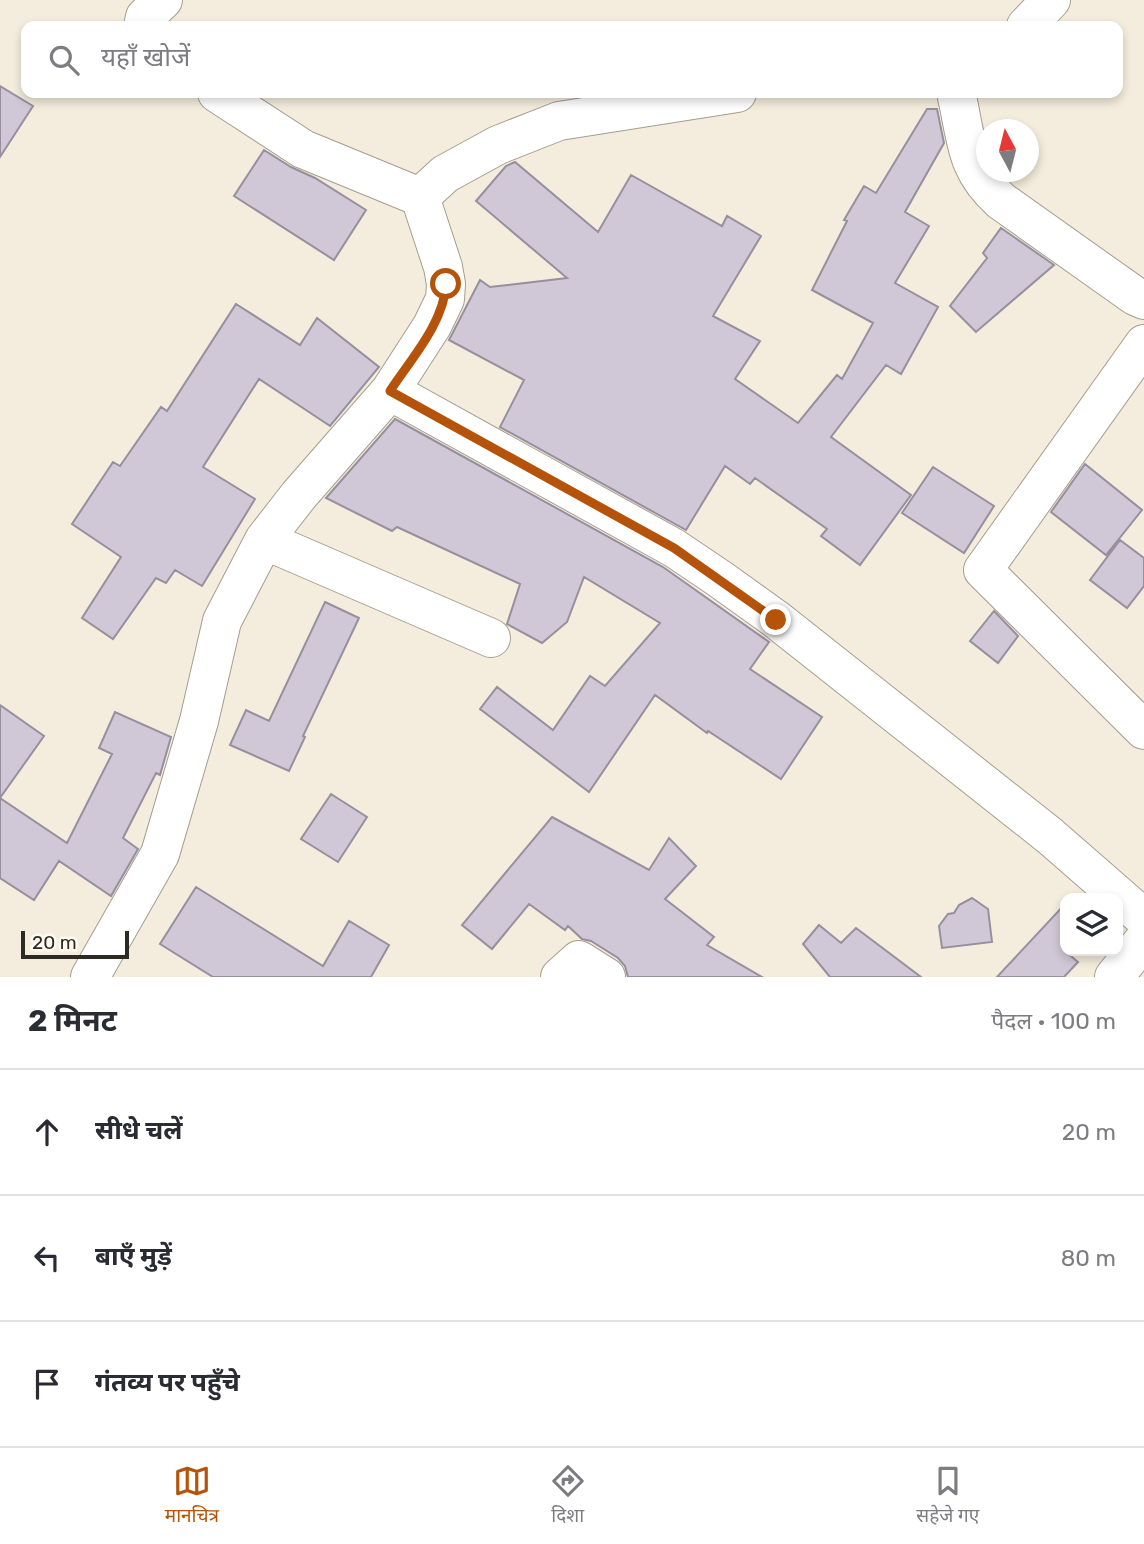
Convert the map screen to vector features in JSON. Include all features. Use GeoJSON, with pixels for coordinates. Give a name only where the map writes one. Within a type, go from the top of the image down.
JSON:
{"type":"FeatureCollection","features":[{"type":"Feature","properties":{"kind":"street"},"geometry":{"type":"LineString","coordinates":[[145,21],[145,17],[163,0]]}},
{"type":"Feature","properties":{"kind":"street"},"geometry":{"type":"LineString","coordinates":[[1031,21],[1051,0]]}},
{"type":"Feature","properties":{"kind":"street"},"geometry":{"type":"LineString","coordinates":[[90,977],[160,854],[199,721],[222,621],[264,540],[299,495],[390,391],[432,326],[445,299],[443,267],[420,197],[303,149],[225,98]]}},
{"type":"Feature","properties":{"kind":"street"},"geometry":{"type":"LineString","coordinates":[[420,197],[445,174],[498,145],[559,121],[705,98]]}},
{"type":"Feature","properties":{"kind":"street"},"geometry":{"type":"LineString","coordinates":[[955,98],[972,166],[984,186],[1000,201],[1144,300]]}},
{"type":"Feature","properties":{"kind":"street"},"geometry":{"type":"LineString","coordinates":[[1144,344],[983,570],[1144,730]]}},
{"type":"Feature","properties":{"kind":"street"},"geometry":{"type":"LineString","coordinates":[[390,391],[674,548],[720,579],[787,628],[1050,836],[1144,918]]}},
{"type":"Feature","properties":{"kind":"street"},"geometry":{"type":"LineString","coordinates":[[264,540],[491,638]]}},
{"type":"Feature","properties":{"kind":"street"},"geometry":{"type":"LineString","coordinates":[[1114,977],[1144,940]]}},
{"type":"Feature","properties":{"kind":"building"},"geometry":{"type":"Polygon","coordinates":[[[0,86],[33,106],[0,157],[0,86]]]}},
{"type":"Feature","properties":{"kind":"building"},"geometry":{"type":"Polygon","coordinates":[[[927,109],[937,109],[944,143],[905,212],[929,226],[895,283],[938,307],[901,374],[886,365],[831,437],[911,495],[860,565],[821,536],[827,529],[755,478],[750,484],[725,466],[686,530],[500,427],[524,380],[449,340],[480,280],[490,287],[567,278],[476,201],[506,166],[515,162],[598,232],[631,175],[722,226],[727,216],[761,236],[713,316],[760,341],[735,379],[798,423],[837,375],[842,379],[873,323],[812,290],[847,221],[844,220],[864,186],[876,193],[927,109]]]}},
{"type":"Feature","properties":{"kind":"building"},"geometry":{"type":"Polygon","coordinates":[[[264,150],[366,210],[334,260],[234,196],[264,150]]]}},
{"type":"Feature","properties":{"kind":"building"},"geometry":{"type":"Polygon","coordinates":[[[1001,228],[1054,265],[976,332],[950,306],[987,258],[983,253],[1001,228]]]}},
{"type":"Feature","properties":{"kind":"building"},"geometry":{"type":"Polygon","coordinates":[[[236,304],[300,345],[317,318],[379,367],[330,426],[259,379],[203,467],[255,499],[202,586],[175,570],[166,583],[156,578],[113,639],[82,618],[121,557],[72,524],[113,462],[120,466],[161,407],[167,411],[236,304]]]}},
{"type":"Feature","properties":{"kind":"building"},"geometry":{"type":"Polygon","coordinates":[[[395,419],[663,567],[769,642],[750,669],[822,717],[781,779],[708,731],[707,733],[655,695],[589,792],[480,709],[497,687],[553,730],[590,676],[605,686],[660,623],[584,577],[567,622],[542,643],[507,624],[520,584],[397,527],[392,531],[326,498],[395,419]]]}},
{"type":"Feature","properties":{"kind":"building"},"geometry":{"type":"Polygon","coordinates":[[[1085,464],[1142,510],[1106,555],[1051,512],[1085,464]]]}},
{"type":"Feature","properties":{"kind":"building"},"geometry":{"type":"Polygon","coordinates":[[[933,467],[994,506],[964,553],[902,513],[933,467]]]}},
{"type":"Feature","properties":{"kind":"building"},"geometry":{"type":"Polygon","coordinates":[[[1120,540],[1144,558],[1144,586],[1127,608],[1090,580],[1120,540]]]}},
{"type":"Feature","properties":{"kind":"building"},"geometry":{"type":"Polygon","coordinates":[[[325,602],[359,618],[289,771],[230,745],[246,710],[269,721],[325,602]]]}},
{"type":"Feature","properties":{"kind":"building"},"geometry":{"type":"Polygon","coordinates":[[[994,611],[1018,636],[998,663],[970,641],[994,611]]]}},
{"type":"Feature","properties":{"kind":"building"},"geometry":{"type":"Polygon","coordinates":[[[0,705],[44,736],[0,798],[0,705]]]}},
{"type":"Feature","properties":{"kind":"building"},"geometry":{"type":"Polygon","coordinates":[[[115,712],[171,737],[160,775],[156,773],[123,838],[138,849],[111,896],[59,861],[34,900],[0,878],[0,798],[67,843],[112,754],[99,748],[115,712]]]}},
{"type":"Feature","properties":{"kind":"building"},"geometry":{"type":"Polygon","coordinates":[[[331,794],[367,817],[338,862],[301,839],[331,794]]]}},
{"type":"Feature","properties":{"kind":"building"},"geometry":{"type":"Polygon","coordinates":[[[552,817],[649,870],[669,838],[696,866],[665,899],[714,937],[707,945],[762,977],[628,977],[625,966],[618,958],[591,941],[582,939],[568,926],[565,930],[529,904],[492,949],[462,925],[552,817]]]}},
{"type":"Feature","properties":{"kind":"building"},"geometry":{"type":"Polygon","coordinates":[[[196,887],[323,966],[349,921],[389,945],[371,977],[213,977],[160,944],[196,887]]]}},
{"type":"Feature","properties":{"kind":"building"},"geometry":{"type":"Polygon","coordinates":[[[972,898],[988,909],[992,942],[942,948],[939,926],[948,914],[954,913],[959,905],[972,898]]]}},
{"type":"Feature","properties":{"kind":"building"},"geometry":{"type":"Polygon","coordinates":[[[1060,909],[1060,956],[1071,956],[1078,962],[1064,977],[997,977],[1060,909]]]}},
{"type":"Feature","properties":{"kind":"building"},"geometry":{"type":"Polygon","coordinates":[[[819,925],[841,943],[856,928],[921,977],[830,977],[803,944],[819,925]]]}},
{"type":"Feature","properties":{"kind":"route"},"geometry":{"type":"LineString","coordinates":[[446,284],[445,299],[432,326],[390,391],[674,548],[776,620]]}}]}
